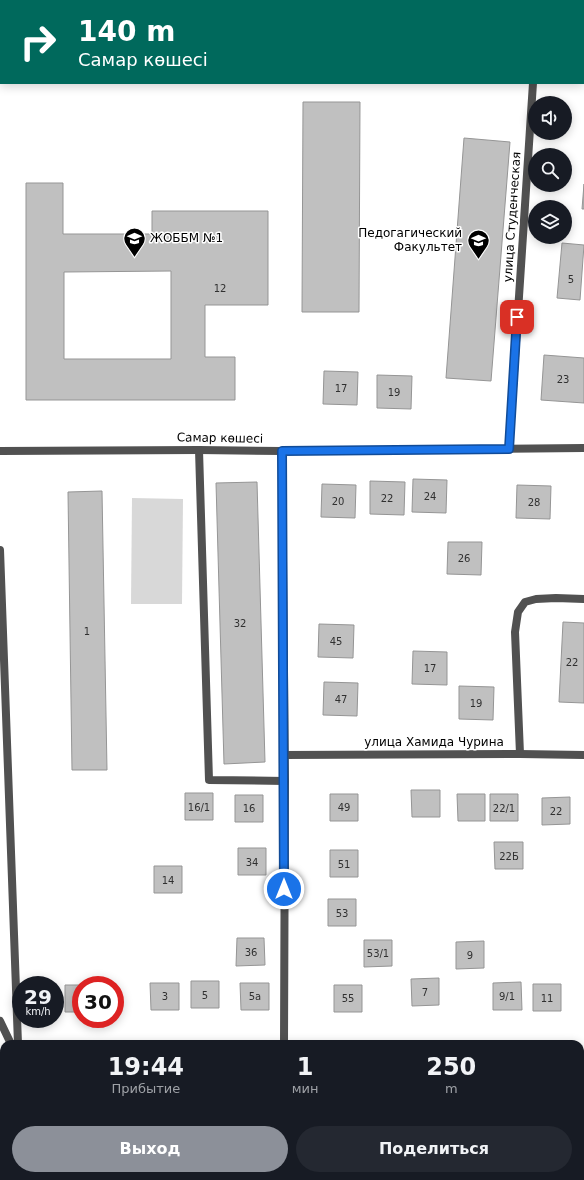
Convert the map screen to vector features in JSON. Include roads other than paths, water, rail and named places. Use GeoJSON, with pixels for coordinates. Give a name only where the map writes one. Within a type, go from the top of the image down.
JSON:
{"type":"FeatureCollection","features":[{"type":"Feature","properties":{"kind":"street","name":"улица Студенческая"},"geometry":{"type":"LineString","coordinates":[[509,449],[533,84]]}},
{"type":"Feature","properties":{"kind":"street","name":"Самар көшесі"},"geometry":{"type":"LineString","coordinates":[[0,451],[282,451],[584,448]]}},
{"type":"Feature","properties":{"kind":"street"},"geometry":{"type":"LineString","coordinates":[[199,450],[209,780],[285,781]]}},
{"type":"Feature","properties":{"kind":"street"},"geometry":{"type":"LineString","coordinates":[[282,451],[285,781],[284,1040]]}},
{"type":"Feature","properties":{"kind":"street"},"geometry":{"type":"LineString","coordinates":[[0,550],[18,1040]]}},
{"type":"Feature","properties":{"kind":"street"},"geometry":{"type":"LineString","coordinates":[[520,754],[515,632],[518,612],[525,602],[536,598],[584,599]]}},
{"type":"Feature","properties":{"kind":"street","name":"улица Хамида Чурина"},"geometry":{"type":"LineString","coordinates":[[284,755],[584,755]]}},
{"type":"Feature","properties":{"kind":"street"},"geometry":{"type":"LineString","coordinates":[[0,1021],[8,1040]]}},
{"type":"Feature","properties":{"kind":"place","name":"ЖОББМ №1"},"geometry":{"type":"Point","coordinates":[134,258]}},
{"type":"Feature","properties":{"kind":"place","name":"Педогагический Факультет"},"geometry":{"type":"Point","coordinates":[478,260]}}]}
